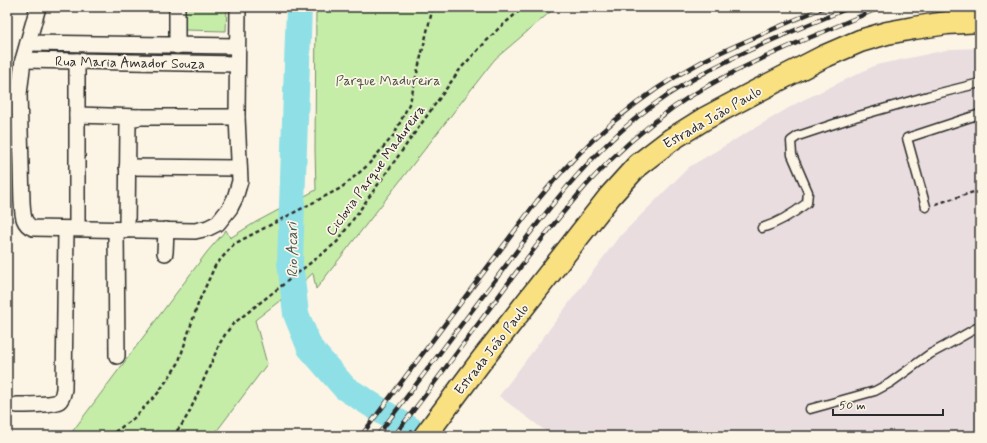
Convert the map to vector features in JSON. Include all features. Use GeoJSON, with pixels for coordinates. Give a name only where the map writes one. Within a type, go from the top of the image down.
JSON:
{"type":"FeatureCollection","features":[{"type":"Feature","properties":{"kind":"main road","name":"Estrada João Paulo"},"geometry":{"type":"LineString","coordinates":[[425,436],[610,196],[638,165],[672,139],[704,118],[823,57],[860,41],[887,33],[914,28],[947,23],[980,21]]}},
{"type":"Feature","properties":{"kind":"street"},"geometry":{"type":"LineString","coordinates":[[38,7],[23,60],[19,94],[22,202],[25,223],[29,227],[33,228],[195,231],[208,228],[218,223],[230,208],[240,182],[237,117],[238,7]]}},
{"type":"Feature","properties":{"kind":"street"},"geometry":{"type":"LineString","coordinates":[[177,7],[177,46]]}},
{"type":"Feature","properties":{"kind":"street","name":"Rua Maria Amador Souza"},"geometry":{"type":"LineString","coordinates":[[28,43],[237,46]]}},
{"type":"Feature","properties":{"kind":"street","name":"Rua Maria Amador Souza"},"geometry":{"type":"LineString","coordinates":[[23,60],[237,64]]}},
{"type":"Feature","properties":{"kind":"street"},"geometry":{"type":"LineString","coordinates":[[17,405],[59,401],[62,397],[64,389],[77,115],[77,61]]}},
{"type":"Feature","properties":{"kind":"street"},"geometry":{"type":"LineString","coordinates":[[7,103],[19,94]]}},
{"type":"Feature","properties":{"kind":"street"},"geometry":{"type":"LineString","coordinates":[[77,115],[138,118],[237,117]]}},
{"type":"Feature","properties":{"kind":"street"},"geometry":{"type":"LineString","coordinates":[[117,356],[128,123],[131,120],[138,118]]}},
{"type":"Feature","properties":{"kind":"street"},"geometry":{"type":"LineString","coordinates":[[127,167],[239,168]]}},
{"type":"Feature","properties":{"kind":"street"},"geometry":{"type":"LineString","coordinates":[[165,253],[166,230]]}},
{"type":"Feature","properties":{"kind":"lane"},"geometry":{"type":"LineString","coordinates":[[762,228],[771,225],[797,211],[807,203],[808,192],[792,155],[791,141],[798,136],[928,96],[980,83]]}},
{"type":"Feature","properties":{"kind":"lane"},"geometry":{"type":"LineString","coordinates":[[926,207],[907,138],[980,114]]}},
{"type":"Feature","properties":{"kind":"lane"},"geometry":{"type":"LineString","coordinates":[[810,409],[875,391],[890,383],[930,354],[980,326]]}},
{"type":"Feature","properties":{"kind":"path"},"geometry":{"type":"LineString","coordinates":[[109,436],[133,418],[158,393],[178,364],[199,301],[215,266],[234,244],[341,188],[367,166],[394,135],[410,102],[433,7]]}},
{"type":"Feature","properties":{"kind":"path","name":"Ciclovia Parque Madureira"},"geometry":{"type":"LineString","coordinates":[[172,436],[181,426],[189,413],[220,343],[233,324],[337,242],[461,68],[498,29],[524,7]]}},
{"type":"Feature","properties":{"kind":"path"},"geometry":{"type":"LineString","coordinates":[[926,207],[980,190]]}},
{"type":"Feature","properties":{"kind":"shaded area"},"geometry":{"type":"Polygon","coordinates":[[[980,48],[980,436],[552,436],[499,396],[618,238],[689,167],[797,103],[876,65],[951,49],[980,48]]]}},
{"type":"Feature","properties":{"kind":"green space"},"geometry":{"type":"Polygon","coordinates":[[[184,7],[227,7],[226,31],[184,30],[184,7]]]}},
{"type":"Feature","properties":{"kind":"green space","name":"Parque Madureira"},"geometry":{"type":"Polygon","coordinates":[[[316,7],[556,7],[495,59],[316,289],[313,273],[255,320],[267,364],[213,436],[69,436],[207,252],[226,230],[230,238],[256,222],[316,190],[316,7]]]}},
{"type":"Feature","properties":{"kind":"waterway","name":"Rio Acari"},"geometry":{"type":"LineString","coordinates":[[299,7],[290,262],[296,314],[310,348],[345,388],[421,436]]}},
{"type":"Feature","properties":{"kind":"railway"},"geometry":{"type":"LineString","coordinates":[[361,436],[537,201],[592,140],[612,122],[656,89],[703,61],[825,7]]}},
{"type":"Feature","properties":{"kind":"railway"},"geometry":{"type":"LineString","coordinates":[[377,436],[545,213],[584,168],[626,127],[649,108],[696,77],[773,40],[851,7]]}},
{"type":"Feature","properties":{"kind":"railway"},"geometry":{"type":"LineString","coordinates":[[394,436],[512,278],[572,202],[594,177],[632,140],[674,107],[704,88],[783,49],[881,7]]}}]}
